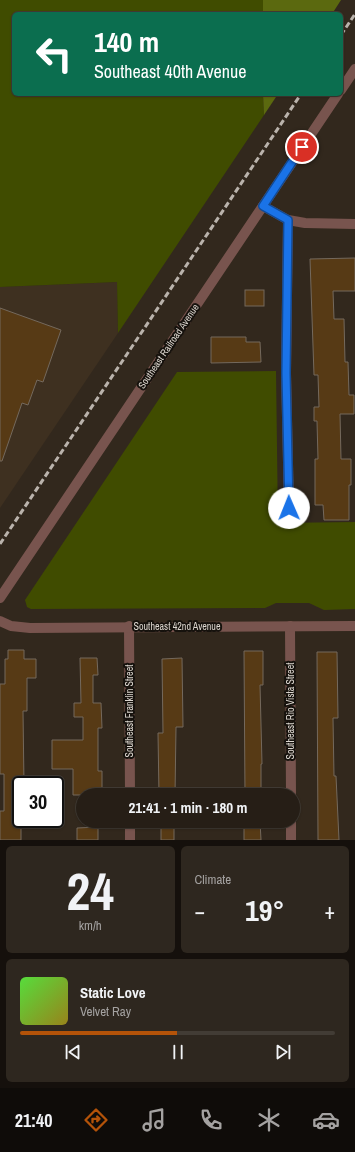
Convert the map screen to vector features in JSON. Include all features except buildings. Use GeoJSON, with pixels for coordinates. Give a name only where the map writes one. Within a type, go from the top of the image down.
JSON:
{"type":"FeatureCollection","features":[{"type":"Feature","properties":{"kind":"street"},"geometry":{"type":"LineString","coordinates":[[343,87],[355,69]]}},
{"type":"Feature","properties":{"kind":"street","name":"Southeast Railroad Avenue"},"geometry":{"type":"LineString","coordinates":[[0,598],[337,96]]}},
{"type":"Feature","properties":{"kind":"street"},"geometry":{"type":"LineString","coordinates":[[263,206],[288,220],[304,223],[355,224]]}},
{"type":"Feature","properties":{"kind":"street"},"geometry":{"type":"LineString","coordinates":[[288,220],[286,373],[289,508]]}},
{"type":"Feature","properties":{"kind":"street","name":"Southeast 42nd Avenue"},"geometry":{"type":"LineString","coordinates":[[0,620],[12,626],[30,628],[129,626],[355,626]]}},
{"type":"Feature","properties":{"kind":"street","name":"Southeast Franklin Street"},"geometry":{"type":"LineString","coordinates":[[129,626],[130,788]]}},
{"type":"Feature","properties":{"kind":"street","name":"Southeast Rio Vista Street"},"geometry":{"type":"LineString","coordinates":[[290,626],[291,788]]}},
{"type":"Feature","properties":{"kind":"street"},"geometry":{"type":"LineString","coordinates":[[130,828],[130,840]]}},
{"type":"Feature","properties":{"kind":"street"},"geometry":{"type":"LineString","coordinates":[[291,828],[291,840]]}},
{"type":"Feature","properties":{"kind":"shaded area"},"geometry":{"type":"Polygon","coordinates":[[[117,282],[118,333],[0,508],[0,287],[117,282]]]}},
{"type":"Feature","properties":{"kind":"green space"},"geometry":{"type":"Polygon","coordinates":[[[0,0],[263,0],[263,12],[12,12],[12,96],[263,96],[264,115],[118,333],[117,282],[0,287],[0,0]]]}},
{"type":"Feature","properties":{"kind":"green space"},"geometry":{"type":"Polygon","coordinates":[[[263,0],[341,0],[333,12],[263,12],[263,0]]]}},
{"type":"Feature","properties":{"kind":"green space"},"geometry":{"type":"Polygon","coordinates":[[[263,96],[277,96],[264,115],[263,96]]]}},
{"type":"Feature","properties":{"kind":"green space"},"geometry":{"type":"Polygon","coordinates":[[[276,371],[278,523],[355,522],[355,609],[324,610],[309,603],[276,603],[265,608],[31,609],[27,607],[25,600],[177,372],[276,371]]]}},
{"type":"Feature","properties":{"kind":"railway"},"geometry":{"type":"LineString","coordinates":[[343,32],[355,14]]}},
{"type":"Feature","properties":{"kind":"railway"},"geometry":{"type":"LineString","coordinates":[[0,544],[300,96]]}},
{"type":"Feature","properties":{"kind":"route"},"geometry":{"type":"LineString","coordinates":[[289,508],[286,373],[289,246],[288,220],[263,206],[302,147]]}}]}
